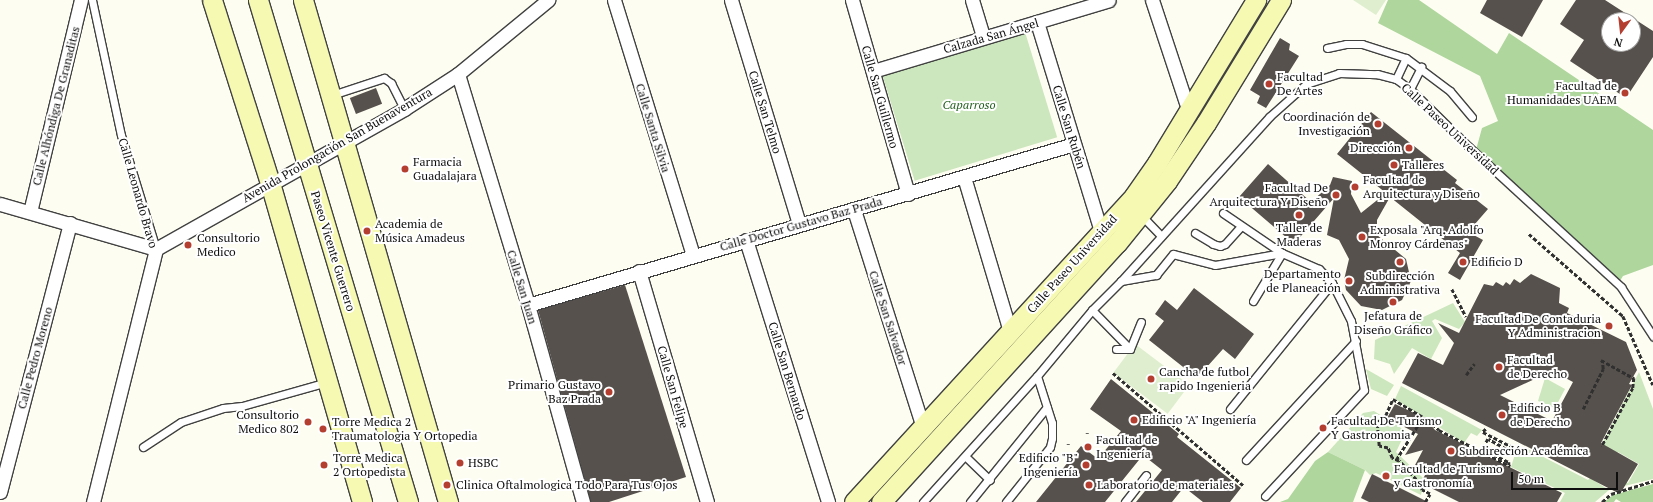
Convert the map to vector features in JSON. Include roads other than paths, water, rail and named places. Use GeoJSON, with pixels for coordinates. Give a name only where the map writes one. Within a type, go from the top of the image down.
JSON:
{"type":"FeatureCollection","features":[{"type":"Feature","properties":{"kind":"main road"},"geometry":{"type":"LineString","coordinates":[[212,0],[270,183],[362,502]]}},
{"type":"Feature","properties":{"kind":"main road","name":"Paseo Vicente Guerrero"},"geometry":{"type":"LineString","coordinates":[[258,0],[408,502]]}},
{"type":"Feature","properties":{"kind":"main road"},"geometry":{"type":"LineString","coordinates":[[303,0],[332,96],[448,502]]}},
{"type":"Feature","properties":{"kind":"main road","name":"Calle Paseo Universidad"},"geometry":{"type":"LineString","coordinates":[[854,502],[1134,196],[1157,163],[1256,0]]}},
{"type":"Feature","properties":{"kind":"main road","name":"Calle Paseo Universidad"},"geometry":{"type":"LineString","coordinates":[[880,502],[1106,255],[1140,214],[1194,143],[1281,0]]}},
{"type":"Feature","properties":{"kind":"street","name":"Calle Alhóndiga De Granaditas"},"geometry":{"type":"LineString","coordinates":[[30,212],[81,0]]}},
{"type":"Feature","properties":{"kind":"street","name":"Avenida Prolongación San Buenaventura"},"geometry":{"type":"LineString","coordinates":[[156,249],[270,183],[404,109],[458,74],[548,0]]}},
{"type":"Feature","properties":{"kind":"street","name":"Calle Santa Silvia"},"geometry":{"type":"LineString","coordinates":[[614,0],[692,256]]}},
{"type":"Feature","properties":{"kind":"street","name":"Calle San Telmo"},"geometry":{"type":"LineString","coordinates":[[731,0],[799,224]]}},
{"type":"Feature","properties":{"kind":"street","name":"Calle San Guillermo"},"geometry":{"type":"LineString","coordinates":[[852,0],[908,194]]}},
{"type":"Feature","properties":{"kind":"street"},"geometry":{"type":"LineString","coordinates":[[972,0],[983,37]]}},
{"type":"Feature","properties":{"kind":"street","name":"Calzada San Ángel"},"geometry":{"type":"LineString","coordinates":[[873,71],[1037,22],[1091,2],[1109,0]]}},
{"type":"Feature","properties":{"kind":"street"},"geometry":{"type":"LineString","coordinates":[[1152,0],[1186,103]]}},
{"type":"Feature","properties":{"kind":"street","name":"Calle San Rubén"},"geometry":{"type":"LineString","coordinates":[[1037,22],[1101,232]]}},
{"type":"Feature","properties":{"kind":"street","name":"Calle San Juan"},"geometry":{"type":"LineString","coordinates":[[458,74],[528,305],[583,502]]}},
{"type":"Feature","properties":{"kind":"street","name":"Calle Doctor Gustavo Baz Prada"},"geometry":{"type":"LineString","coordinates":[[528,305],[1074,144]]}},
{"type":"Feature","properties":{"kind":"street"},"geometry":{"type":"LineString","coordinates":[[964,177],[1010,331]]}},
{"type":"Feature","properties":{"kind":"street"},"geometry":{"type":"LineString","coordinates":[[0,204],[156,249]]}},
{"type":"Feature","properties":{"kind":"street","name":"Calle San Salvador"},"geometry":{"type":"LineString","coordinates":[[854,210],[923,427]]}},
{"type":"Feature","properties":{"kind":"street","name":"Calle Pedro Moreno"},"geometry":{"type":"LineString","coordinates":[[0,492],[70,223]]}},
{"type":"Feature","properties":{"kind":"street","name":"Calle San Bernardo"},"geometry":{"type":"LineString","coordinates":[[746,240],[828,502]]}},
{"type":"Feature","properties":{"kind":"street","name":"Calle Leonardo Bravo"},"geometry":{"type":"LineString","coordinates":[[93,502],[156,249]]}},
{"type":"Feature","properties":{"kind":"street","name":"Calle San Felipe"},"geometry":{"type":"LineString","coordinates":[[639,272],[703,501]]}},
{"type":"Feature","properties":{"kind":"lane","name":"Calle Leonardo Bravo"},"geometry":{"type":"LineString","coordinates":[[92,0],[121,135],[156,249]]}},
{"type":"Feature","properties":{"kind":"lane"},"geometry":{"type":"LineString","coordinates":[[1327,48],[1346,44],[1362,44],[1406,58],[1421,67],[1450,91],[1472,117]]}},
{"type":"Feature","properties":{"kind":"lane"},"geometry":{"type":"LineString","coordinates":[[1396,79],[1406,58]]}},
{"type":"Feature","properties":{"kind":"lane"},"geometry":{"type":"LineString","coordinates":[[1410,89],[1421,67]]}},
{"type":"Feature","properties":{"kind":"lane","name":"Calle Paseo Universidad"},"geometry":{"type":"LineString","coordinates":[[923,502],[1038,376],[1092,310],[1121,282],[1269,117],[1306,84],[1339,73],[1377,74],[1396,79],[1410,89],[1469,148],[1621,287],[1653,336]]}},
{"type":"Feature","properties":{"kind":"lane"},"geometry":{"type":"LineString","coordinates":[[332,96],[384,78],[391,83],[404,109]]}},
{"type":"Feature","properties":{"kind":"lane"},"geometry":{"type":"LineString","coordinates":[[1223,213],[1282,253],[1319,270],[1332,283],[1346,306],[1356,341],[1363,391],[1265,496]]}},
{"type":"Feature","properties":{"kind":"lane"},"geometry":{"type":"LineString","coordinates":[[1140,214],[1161,236]]}},
{"type":"Feature","properties":{"kind":"lane"},"geometry":{"type":"LineString","coordinates":[[1195,233],[1212,244],[1220,246],[1225,244],[1242,226]]}},
{"type":"Feature","properties":{"kind":"lane"},"geometry":{"type":"LineString","coordinates":[[1121,282],[1156,275],[1173,254],[1215,265],[1282,253]]}},
{"type":"Feature","properties":{"kind":"lane"},"geometry":{"type":"LineString","coordinates":[[1253,301],[1282,253]]}},
{"type":"Feature","properties":{"kind":"lane"},"geometry":{"type":"LineString","coordinates":[[1230,409],[1332,283]]}},
{"type":"Feature","properties":{"kind":"lane"},"geometry":{"type":"LineString","coordinates":[[1092,310],[1130,349]]}},
{"type":"Feature","properties":{"kind":"lane"},"geometry":{"type":"LineString","coordinates":[[1130,349],[1141,322]]}},
{"type":"Feature","properties":{"kind":"lane"},"geometry":{"type":"LineString","coordinates":[[1246,460],[1356,341]]}},
{"type":"Feature","properties":{"kind":"lane"},"geometry":{"type":"LineString","coordinates":[[1116,349],[1130,349]]}},
{"type":"Feature","properties":{"kind":"lane"},"geometry":{"type":"LineString","coordinates":[[1006,502],[1050,447],[1053,429],[1038,376]]}},
{"type":"Feature","properties":{"kind":"lane"},"geometry":{"type":"LineString","coordinates":[[143,447],[181,422],[223,408],[242,406],[328,382]]}},
{"type":"Feature","properties":{"kind":"lane"},"geometry":{"type":"LineString","coordinates":[[970,502],[990,480],[1048,407]]}},
{"type":"Feature","properties":{"kind":"lane"},"geometry":{"type":"LineString","coordinates":[[966,456],[990,480]]}},
{"type":"Feature","properties":{"kind":"lane"},"geometry":{"type":"LineString","coordinates":[[1125,502],[1146,475]]}},
{"type":"Feature","properties":{"kind":"place","name":"Facultad De Artes"},"geometry":{"type":"Point","coordinates":[1269,84]}},
{"type":"Feature","properties":{"kind":"place","name":"Facultad de Humanidades UAEM"},"geometry":{"type":"Point","coordinates":[1625,93]}},
{"type":"Feature","properties":{"kind":"place","name":"Coordinación de Investigación"},"geometry":{"type":"Point","coordinates":[1378,124]}},
{"type":"Feature","properties":{"kind":"place","name":"Dirección"},"geometry":{"type":"Point","coordinates":[1409,148]}},
{"type":"Feature","properties":{"kind":"place","name":"Talleres"},"geometry":{"type":"Point","coordinates":[1394,165]}},
{"type":"Feature","properties":{"kind":"place","name":"Farmacia Guadalajara"},"geometry":{"type":"Point","coordinates":[405,169]}},
{"type":"Feature","properties":{"kind":"place","name":"Facultad de Arquitectura y Diseño"},"geometry":{"type":"Point","coordinates":[1355,187]}},
{"type":"Feature","properties":{"kind":"place","name":"Facultad De Arquitectura Y Diseño"},"geometry":{"type":"Point","coordinates":[1336,195]}},
{"type":"Feature","properties":{"kind":"place","name":"Taller de Maderas"},"geometry":{"type":"Point","coordinates":[1299,215]}},
{"type":"Feature","properties":{"kind":"place","name":"Academia de Música Amadeus"},"geometry":{"type":"Point","coordinates":[367,231]}},
{"type":"Feature","properties":{"kind":"place","name":"Exposala \"Arq. Adolfo Monroy Cárdenas\""},"geometry":{"type":"Point","coordinates":[1362,237]}},
{"type":"Feature","properties":{"kind":"place","name":"Consultorio Medico"},"geometry":{"type":"Point","coordinates":[188,245]}},
{"type":"Feature","properties":{"kind":"place","name":"Subdirección Administrativa"},"geometry":{"type":"Point","coordinates":[1400,262]}},
{"type":"Feature","properties":{"kind":"place","name":"Edificio D"},"geometry":{"type":"Point","coordinates":[1463,262]}},
{"type":"Feature","properties":{"kind":"place","name":"Departamento de Planeación"},"geometry":{"type":"Point","coordinates":[1349,281]}},
{"type":"Feature","properties":{"kind":"place","name":"Jefatura de Diseño Gráfico"},"geometry":{"type":"Point","coordinates":[1393,302]}},
{"type":"Feature","properties":{"kind":"place","name":"Facultad De Contaduria Y Administracion"},"geometry":{"type":"Point","coordinates":[1609,326]}},
{"type":"Feature","properties":{"kind":"place","name":"Facultad de Derecho"},"geometry":{"type":"Point","coordinates":[1499,367]}},
{"type":"Feature","properties":{"kind":"place","name":"Cancha de futbol rapido Ingenieria"},"geometry":{"type":"Point","coordinates":[1151,379]}},
{"type":"Feature","properties":{"kind":"place","name":"Primario Gustavo Baz Prada"},"geometry":{"type":"Point","coordinates":[609,392]}},
{"type":"Feature","properties":{"kind":"place","name":"Edificio B de Derecho"},"geometry":{"type":"Point","coordinates":[1502,415]}},
{"type":"Feature","properties":{"kind":"place","name":"Edificio \"A\" Ingeniería"},"geometry":{"type":"Point","coordinates":[1134,420]}},
{"type":"Feature","properties":{"kind":"place","name":"Consultorio Medico 802"},"geometry":{"type":"Point","coordinates":[308,422]}},
{"type":"Feature","properties":{"kind":"place","name":"Facultad De Turismo Y Gastronomia"},"geometry":{"type":"Point","coordinates":[1323,428]}},
{"type":"Feature","properties":{"kind":"place","name":"Torre Medica 2 Traumatologia Y Ortopedia"},"geometry":{"type":"Point","coordinates":[323,429]}},
{"type":"Feature","properties":{"kind":"place","name":"Facultad de Ingeniería"},"geometry":{"type":"Point","coordinates":[1088,447]}},
{"type":"Feature","properties":{"kind":"place","name":"Subdirección Académica"},"geometry":{"type":"Point","coordinates":[1451,451]}},
{"type":"Feature","properties":{"kind":"place","name":"HSBC"},"geometry":{"type":"Point","coordinates":[460,463]}},
{"type":"Feature","properties":{"kind":"place","name":"Torre Medica 2 Ortopedista"},"geometry":{"type":"Point","coordinates":[324,465]}},
{"type":"Feature","properties":{"kind":"place","name":"Edificio \"B\" Ingeniería"},"geometry":{"type":"Point","coordinates":[1086,465]}},
{"type":"Feature","properties":{"kind":"place","name":"Facultad de Turismo y Gastronomía"},"geometry":{"type":"Point","coordinates":[1386,476]}},
{"type":"Feature","properties":{"kind":"place","name":"Clinica Oftalmologica Todo Para Tus Ojos"},"geometry":{"type":"Point","coordinates":[447,485]}},
{"type":"Feature","properties":{"kind":"place","name":"Laboratorio de materiales"},"geometry":{"type":"Point","coordinates":[1089,485]}},
{"type":"Feature","properties":{"kind":"park label","name":"Caparroso"},"geometry":{"type":"Point","coordinates":[969,105]}}]}
